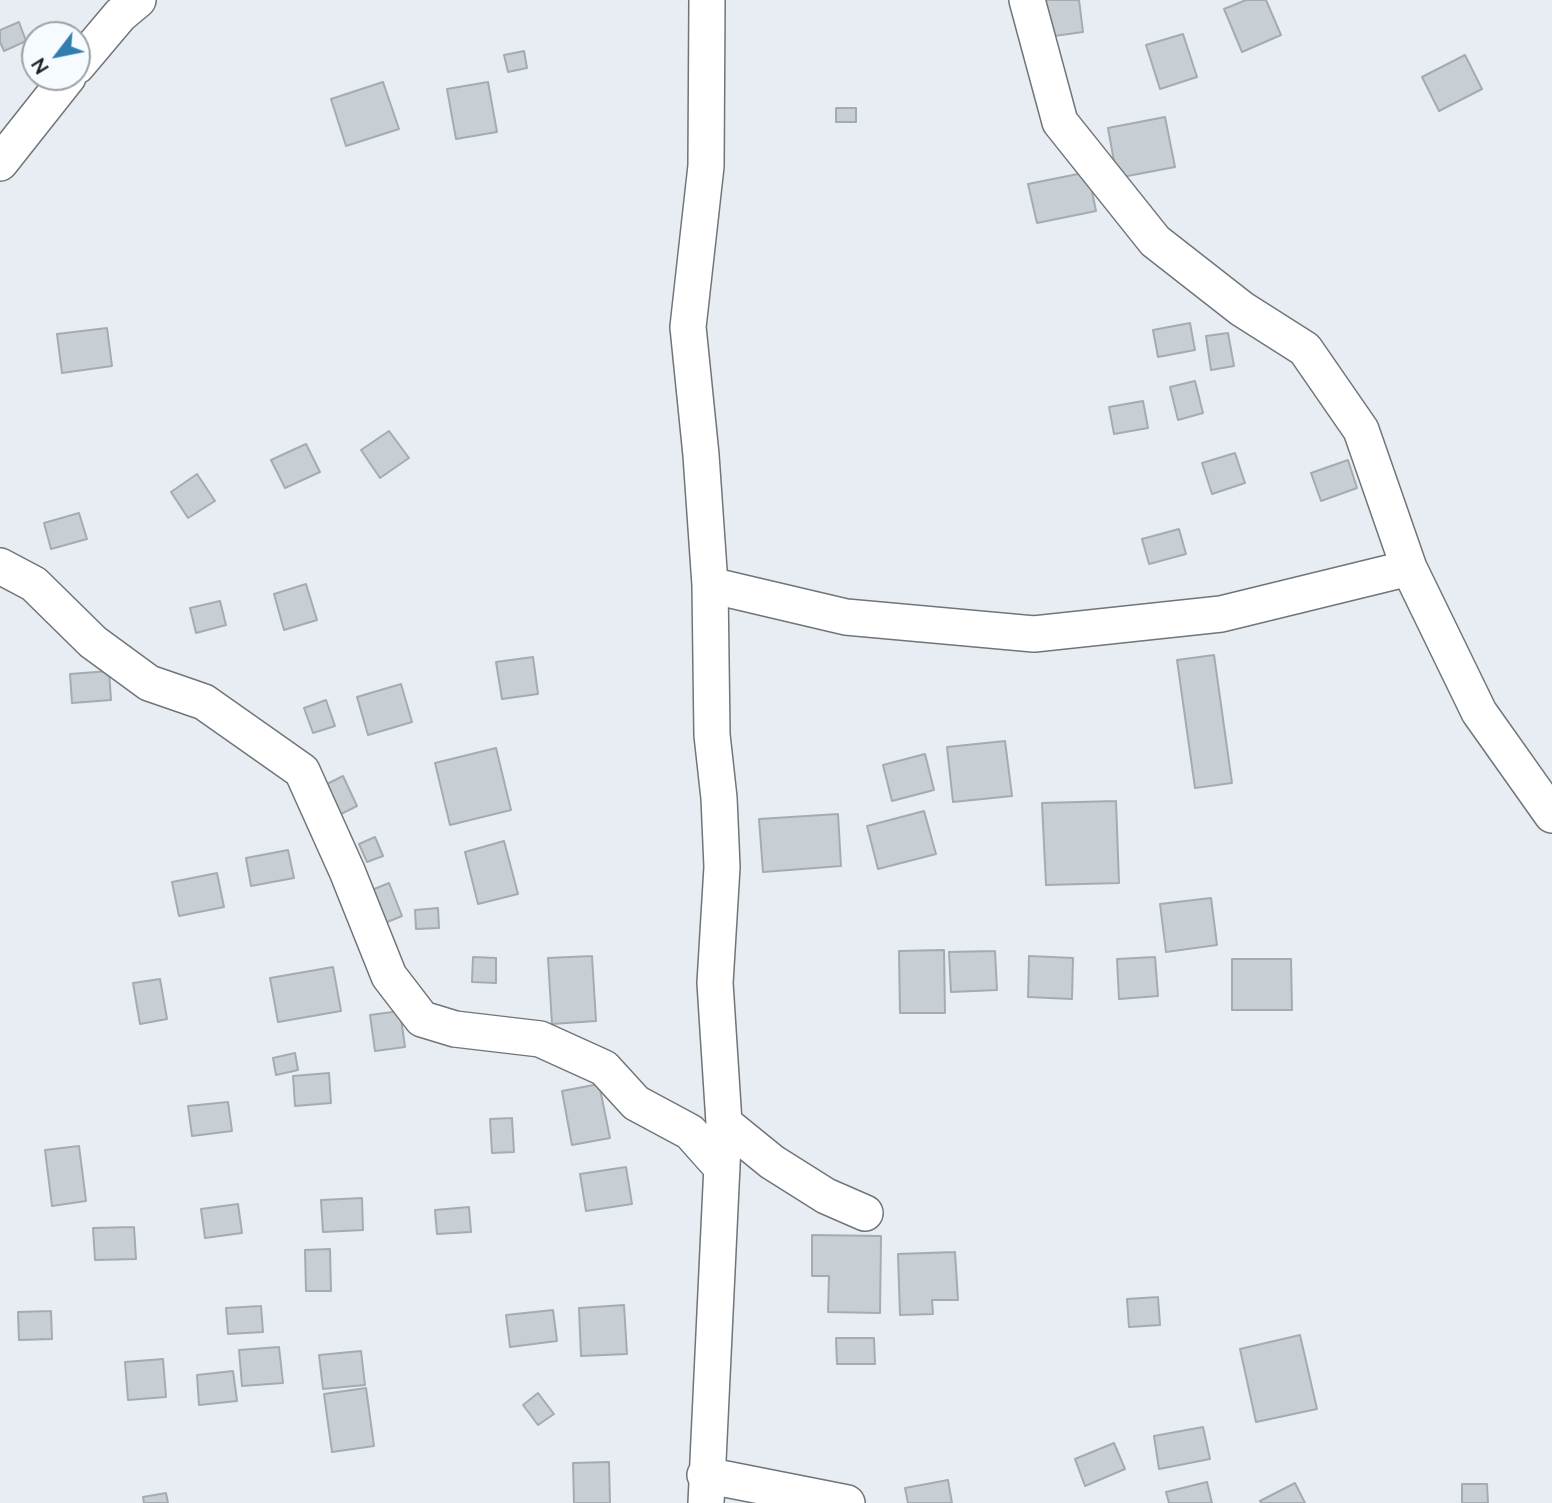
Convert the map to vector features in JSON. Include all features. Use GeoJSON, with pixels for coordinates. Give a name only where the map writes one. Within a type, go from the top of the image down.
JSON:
{"type":"FeatureCollection","features":[{"type":"Feature","properties":{"kind":"street"},"geometry":{"type":"LineString","coordinates":[[91,49],[120,15],[138,0]]}},
{"type":"Feature","properties":{"kind":"street"},"geometry":{"type":"LineString","coordinates":[[707,0],[706,166],[688,327],[710,584],[712,735],[719,798],[722,867],[715,983],[724,1123],[705,1489],[847,1503]]}},
{"type":"Feature","properties":{"kind":"street"},"geometry":{"type":"LineString","coordinates":[[1027,0],[1060,122],[1155,241],[1241,309],[1305,349],[1361,430],[1409,568],[1479,712],[1552,815]]}},
{"type":"Feature","properties":{"kind":"street"},"geometry":{"type":"LineString","coordinates":[[0,163],[57,91]]}},
{"type":"Feature","properties":{"kind":"street"},"geometry":{"type":"LineString","coordinates":[[0,566],[34,584],[93,642],[149,683],[204,702],[302,771],[347,871],[389,976],[422,1019],[455,1029],[540,1039],[604,1068],[636,1103],[690,1132],[722,1168]]}},
{"type":"Feature","properties":{"kind":"street"},"geometry":{"type":"LineString","coordinates":[[710,584],[845,617],[1034,634],[1222,614],[1409,568]]}},
{"type":"Feature","properties":{"kind":"street"},"geometry":{"type":"LineString","coordinates":[[724,1123],[772,1162],[825,1196],[865,1213]]}},
{"type":"Feature","properties":{"kind":"building"},"geometry":{"type":"Polygon","coordinates":[[[1042,0],[1079,0],[1083,32],[1047,37],[1042,0]]]}},
{"type":"Feature","properties":{"kind":"building"},"geometry":{"type":"Polygon","coordinates":[[[1246,0],[1266,0],[1281,35],[1242,52],[1224,9],[1246,0]]]}},
{"type":"Feature","properties":{"kind":"building"},"geometry":{"type":"Polygon","coordinates":[[[19,22],[21,43],[4,51],[0,42],[0,30],[19,22]]]}},
{"type":"Feature","properties":{"kind":"building"},"geometry":{"type":"Polygon","coordinates":[[[1183,34],[1197,77],[1160,89],[1146,45],[1183,34]]]}},
{"type":"Feature","properties":{"kind":"building"},"geometry":{"type":"Polygon","coordinates":[[[524,51],[527,68],[508,72],[504,55],[524,51]]]}},
{"type":"Feature","properties":{"kind":"building"},"geometry":{"type":"Polygon","coordinates":[[[1465,55],[1482,89],[1439,111],[1422,77],[1465,55]]]}},
{"type":"Feature","properties":{"kind":"building"},"geometry":{"type":"Polygon","coordinates":[[[383,82],[399,129],[346,146],[331,99],[383,82]]]}},
{"type":"Feature","properties":{"kind":"building"},"geometry":{"type":"Polygon","coordinates":[[[488,82],[497,132],[456,139],[447,89],[488,82]]]}},
{"type":"Feature","properties":{"kind":"building"},"geometry":{"type":"Polygon","coordinates":[[[836,108],[856,108],[856,122],[836,122],[836,108]]]}},
{"type":"Feature","properties":{"kind":"building"},"geometry":{"type":"Polygon","coordinates":[[[1165,117],[1175,167],[1117,178],[1108,128],[1165,117]]]}},
{"type":"Feature","properties":{"kind":"building"},"geometry":{"type":"Polygon","coordinates":[[[1088,172],[1096,211],[1037,223],[1028,184],[1088,172]]]}},
{"type":"Feature","properties":{"kind":"building"},"geometry":{"type":"Polygon","coordinates":[[[1190,323],[1195,350],[1158,357],[1153,330],[1190,323]]]}},
{"type":"Feature","properties":{"kind":"building"},"geometry":{"type":"Polygon","coordinates":[[[107,328],[112,366],[62,373],[57,334],[107,328]]]}},
{"type":"Feature","properties":{"kind":"building"},"geometry":{"type":"Polygon","coordinates":[[[1228,333],[1234,366],[1211,370],[1206,336],[1228,333]]]}},
{"type":"Feature","properties":{"kind":"building"},"geometry":{"type":"Polygon","coordinates":[[[1195,381],[1203,413],[1178,420],[1170,387],[1195,381]]]}},
{"type":"Feature","properties":{"kind":"building"},"geometry":{"type":"Polygon","coordinates":[[[1143,401],[1148,428],[1114,434],[1109,407],[1143,401]]]}},
{"type":"Feature","properties":{"kind":"building"},"geometry":{"type":"Polygon","coordinates":[[[389,431],[409,458],[380,478],[361,450],[389,431]]]}},
{"type":"Feature","properties":{"kind":"building"},"geometry":{"type":"Polygon","coordinates":[[[306,444],[320,472],[285,488],[271,460],[306,444]]]}},
{"type":"Feature","properties":{"kind":"building"},"geometry":{"type":"Polygon","coordinates":[[[1235,453],[1245,483],[1212,494],[1202,463],[1235,453]]]}},
{"type":"Feature","properties":{"kind":"building"},"geometry":{"type":"Polygon","coordinates":[[[1348,460],[1357,488],[1321,501],[1311,473],[1348,460]]]}},
{"type":"Feature","properties":{"kind":"building"},"geometry":{"type":"Polygon","coordinates":[[[197,474],[215,501],[188,518],[171,492],[197,474]]]}},
{"type":"Feature","properties":{"kind":"building"},"geometry":{"type":"Polygon","coordinates":[[[79,513],[87,539],[51,549],[44,523],[79,513]]]}},
{"type":"Feature","properties":{"kind":"building"},"geometry":{"type":"Polygon","coordinates":[[[1179,529],[1186,554],[1149,564],[1142,539],[1179,529]]]}},
{"type":"Feature","properties":{"kind":"building"},"geometry":{"type":"Polygon","coordinates":[[[306,584],[317,620],[284,630],[274,594],[306,584]]]}},
{"type":"Feature","properties":{"kind":"building"},"geometry":{"type":"Polygon","coordinates":[[[220,601],[226,625],[196,633],[190,608],[220,601]]]}},
{"type":"Feature","properties":{"kind":"building"},"geometry":{"type":"Polygon","coordinates":[[[1214,655],[1232,783],[1195,788],[1177,660],[1214,655]]]}},
{"type":"Feature","properties":{"kind":"building"},"geometry":{"type":"Polygon","coordinates":[[[533,657],[538,694],[502,699],[496,662],[533,657]]]}},
{"type":"Feature","properties":{"kind":"building"},"geometry":{"type":"Polygon","coordinates":[[[109,671],[111,700],[72,703],[70,674],[109,671]]]}},
{"type":"Feature","properties":{"kind":"building"},"geometry":{"type":"Polygon","coordinates":[[[401,684],[412,722],[368,735],[357,697],[401,684]]]}},
{"type":"Feature","properties":{"kind":"building"},"geometry":{"type":"Polygon","coordinates":[[[326,700],[335,726],[313,733],[304,708],[326,700]]]}},
{"type":"Feature","properties":{"kind":"building"},"geometry":{"type":"Polygon","coordinates":[[[1005,741],[1012,796],[953,802],[947,747],[1005,741]]]}},
{"type":"Feature","properties":{"kind":"building"},"geometry":{"type":"Polygon","coordinates":[[[496,748],[511,810],[450,825],[435,763],[496,748]]]}},
{"type":"Feature","properties":{"kind":"building"},"geometry":{"type":"Polygon","coordinates":[[[925,754],[934,790],[892,801],[883,765],[925,754]]]}},
{"type":"Feature","properties":{"kind":"building"},"geometry":{"type":"Polygon","coordinates":[[[343,776],[357,806],[337,816],[323,786],[343,776]]]}},
{"type":"Feature","properties":{"kind":"building"},"geometry":{"type":"Polygon","coordinates":[[[1116,801],[1119,883],[1046,885],[1042,803],[1116,801]]]}},
{"type":"Feature","properties":{"kind":"building"},"geometry":{"type":"Polygon","coordinates":[[[924,811],[936,854],[878,869],[867,826],[924,811]]]}},
{"type":"Feature","properties":{"kind":"building"},"geometry":{"type":"Polygon","coordinates":[[[838,814],[841,866],[763,872],[759,819],[838,814]]]}},
{"type":"Feature","properties":{"kind":"building"},"geometry":{"type":"Polygon","coordinates":[[[375,837],[383,856],[367,862],[359,844],[375,837]]]}},
{"type":"Feature","properties":{"kind":"building"},"geometry":{"type":"Polygon","coordinates":[[[504,841],[518,894],[478,904],[465,852],[504,841]]]}},
{"type":"Feature","properties":{"kind":"building"},"geometry":{"type":"Polygon","coordinates":[[[288,850],[294,878],[251,886],[246,858],[288,850]]]}},
{"type":"Feature","properties":{"kind":"building"},"geometry":{"type":"Polygon","coordinates":[[[217,873],[224,907],[179,916],[172,882],[217,873]]]}},
{"type":"Feature","properties":{"kind":"building"},"geometry":{"type":"Polygon","coordinates":[[[389,883],[402,916],[375,927],[362,894],[389,883]]]}},
{"type":"Feature","properties":{"kind":"building"},"geometry":{"type":"Polygon","coordinates":[[[1211,898],[1217,945],[1166,952],[1160,904],[1211,898]]]}},
{"type":"Feature","properties":{"kind":"building"},"geometry":{"type":"Polygon","coordinates":[[[438,908],[439,928],[416,929],[415,910],[438,908]]]}},
{"type":"Feature","properties":{"kind":"building"},"geometry":{"type":"Polygon","coordinates":[[[944,950],[945,1013],[900,1013],[899,951],[944,950]]]}},
{"type":"Feature","properties":{"kind":"building"},"geometry":{"type":"Polygon","coordinates":[[[995,951],[997,990],[951,992],[949,952],[995,951]]]}},
{"type":"Feature","properties":{"kind":"building"},"geometry":{"type":"Polygon","coordinates":[[[592,956],[596,1021],[552,1024],[548,958],[592,956]]]}},
{"type":"Feature","properties":{"kind":"building"},"geometry":{"type":"Polygon","coordinates":[[[1029,956],[1073,958],[1072,999],[1028,997],[1029,956]]]}},
{"type":"Feature","properties":{"kind":"building"},"geometry":{"type":"Polygon","coordinates":[[[473,957],[496,958],[496,983],[472,982],[473,957]]]}},
{"type":"Feature","properties":{"kind":"building"},"geometry":{"type":"Polygon","coordinates":[[[1155,957],[1158,996],[1119,999],[1117,959],[1155,957]]]}},
{"type":"Feature","properties":{"kind":"building"},"geometry":{"type":"Polygon","coordinates":[[[1232,959],[1291,959],[1292,1010],[1232,1010],[1232,959]]]}},
{"type":"Feature","properties":{"kind":"building"},"geometry":{"type":"Polygon","coordinates":[[[333,967],[341,1011],[278,1022],[270,978],[333,967]]]}},
{"type":"Feature","properties":{"kind":"building"},"geometry":{"type":"Polygon","coordinates":[[[160,979],[167,1019],[140,1024],[133,983],[160,979]]]}},
{"type":"Feature","properties":{"kind":"building"},"geometry":{"type":"Polygon","coordinates":[[[400,1011],[405,1047],[375,1051],[370,1015],[400,1011]]]}},
{"type":"Feature","properties":{"kind":"building"},"geometry":{"type":"Polygon","coordinates":[[[295,1053],[298,1070],[276,1075],[273,1058],[295,1053]]]}},
{"type":"Feature","properties":{"kind":"building"},"geometry":{"type":"Polygon","coordinates":[[[329,1073],[331,1103],[295,1106],[293,1076],[329,1073]]]}},
{"type":"Feature","properties":{"kind":"building"},"geometry":{"type":"Polygon","coordinates":[[[599,1084],[610,1138],[572,1145],[562,1091],[599,1084]]]}},
{"type":"Feature","properties":{"kind":"building"},"geometry":{"type":"Polygon","coordinates":[[[228,1102],[232,1131],[192,1136],[188,1106],[228,1102]]]}},
{"type":"Feature","properties":{"kind":"building"},"geometry":{"type":"Polygon","coordinates":[[[512,1118],[514,1152],[492,1153],[490,1119],[512,1118]]]}},
{"type":"Feature","properties":{"kind":"building"},"geometry":{"type":"Polygon","coordinates":[[[79,1146],[86,1201],[52,1206],[45,1150],[79,1146]]]}},
{"type":"Feature","properties":{"kind":"building"},"geometry":{"type":"Polygon","coordinates":[[[626,1167],[632,1204],[586,1211],[580,1174],[626,1167]]]}},
{"type":"Feature","properties":{"kind":"building"},"geometry":{"type":"Polygon","coordinates":[[[362,1198],[363,1230],[323,1232],[321,1200],[362,1198]]]}},
{"type":"Feature","properties":{"kind":"building"},"geometry":{"type":"Polygon","coordinates":[[[238,1204],[242,1233],[205,1238],[201,1209],[238,1204]]]}},
{"type":"Feature","properties":{"kind":"building"},"geometry":{"type":"Polygon","coordinates":[[[469,1207],[471,1232],[437,1234],[435,1210],[469,1207]]]}},
{"type":"Feature","properties":{"kind":"building"},"geometry":{"type":"Polygon","coordinates":[[[134,1227],[136,1259],[95,1260],[93,1228],[134,1227]]]}},
{"type":"Feature","properties":{"kind":"building"},"geometry":{"type":"Polygon","coordinates":[[[812,1235],[881,1236],[880,1313],[828,1312],[829,1276],[812,1276],[812,1235]]]}},
{"type":"Feature","properties":{"kind":"building"},"geometry":{"type":"Polygon","coordinates":[[[330,1249],[331,1291],[306,1291],[305,1250],[330,1249]]]}},
{"type":"Feature","properties":{"kind":"building"},"geometry":{"type":"Polygon","coordinates":[[[955,1252],[958,1300],[932,1300],[933,1314],[900,1315],[898,1254],[955,1252]]]}},
{"type":"Feature","properties":{"kind":"building"},"geometry":{"type":"Polygon","coordinates":[[[1158,1297],[1160,1325],[1129,1327],[1127,1299],[1158,1297]]]}},
{"type":"Feature","properties":{"kind":"building"},"geometry":{"type":"Polygon","coordinates":[[[624,1305],[627,1354],[581,1356],[579,1308],[624,1305]]]}},
{"type":"Feature","properties":{"kind":"building"},"geometry":{"type":"Polygon","coordinates":[[[261,1306],[263,1332],[228,1334],[226,1308],[261,1306]]]}},
{"type":"Feature","properties":{"kind":"building"},"geometry":{"type":"Polygon","coordinates":[[[553,1310],[557,1341],[510,1347],[506,1315],[553,1310]]]}},
{"type":"Feature","properties":{"kind":"building"},"geometry":{"type":"Polygon","coordinates":[[[51,1311],[52,1339],[19,1340],[18,1312],[51,1311]]]}},
{"type":"Feature","properties":{"kind":"building"},"geometry":{"type":"Polygon","coordinates":[[[1300,1335],[1317,1409],[1256,1422],[1240,1349],[1300,1335]]]}},
{"type":"Feature","properties":{"kind":"building"},"geometry":{"type":"Polygon","coordinates":[[[836,1338],[874,1338],[875,1364],[837,1364],[836,1338]]]}},
{"type":"Feature","properties":{"kind":"building"},"geometry":{"type":"Polygon","coordinates":[[[279,1347],[283,1383],[242,1386],[239,1350],[279,1347]]]}},
{"type":"Feature","properties":{"kind":"building"},"geometry":{"type":"Polygon","coordinates":[[[361,1351],[365,1385],[323,1389],[319,1355],[361,1351]]]}},
{"type":"Feature","properties":{"kind":"building"},"geometry":{"type":"Polygon","coordinates":[[[163,1359],[166,1397],[128,1400],[125,1362],[163,1359]]]}},
{"type":"Feature","properties":{"kind":"building"},"geometry":{"type":"Polygon","coordinates":[[[233,1371],[237,1401],[199,1405],[197,1375],[233,1371]]]}},
{"type":"Feature","properties":{"kind":"building"},"geometry":{"type":"Polygon","coordinates":[[[366,1388],[374,1446],[332,1452],[324,1394],[366,1388]]]}},
{"type":"Feature","properties":{"kind":"building"},"geometry":{"type":"Polygon","coordinates":[[[538,1393],[554,1414],[538,1425],[523,1405],[538,1393]]]}},
{"type":"Feature","properties":{"kind":"building"},"geometry":{"type":"Polygon","coordinates":[[[1203,1427],[1210,1459],[1159,1469],[1154,1436],[1203,1427]]]}},
{"type":"Feature","properties":{"kind":"building"},"geometry":{"type":"Polygon","coordinates":[[[1114,1443],[1125,1469],[1085,1486],[1075,1459],[1114,1443]]]}},
{"type":"Feature","properties":{"kind":"building"},"geometry":{"type":"Polygon","coordinates":[[[609,1462],[610,1503],[574,1503],[573,1463],[609,1462]]]}},
{"type":"Feature","properties":{"kind":"building"},"geometry":{"type":"Polygon","coordinates":[[[948,1480],[952,1503],[908,1503],[905,1488],[948,1480]]]}},
{"type":"Feature","properties":{"kind":"building"},"geometry":{"type":"Polygon","coordinates":[[[1207,1482],[1212,1503],[1169,1503],[1166,1492],[1207,1482]]]}},
{"type":"Feature","properties":{"kind":"building"},"geometry":{"type":"Polygon","coordinates":[[[1295,1483],[1305,1503],[1261,1503],[1260,1501],[1295,1483]]]}},
{"type":"Feature","properties":{"kind":"building"},"geometry":{"type":"Polygon","coordinates":[[[1462,1484],[1487,1484],[1488,1503],[1462,1503],[1462,1484]]]}},
{"type":"Feature","properties":{"kind":"building"},"geometry":{"type":"Polygon","coordinates":[[[166,1493],[168,1503],[144,1503],[143,1497],[166,1493]]]}}]}
